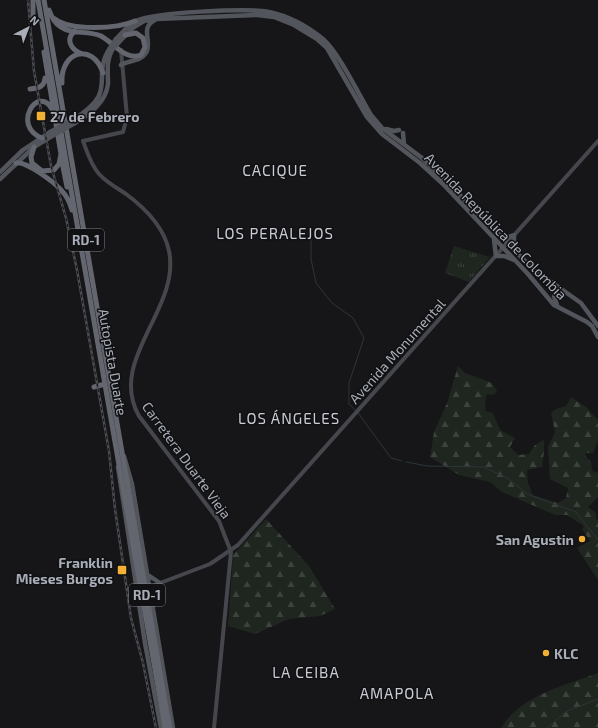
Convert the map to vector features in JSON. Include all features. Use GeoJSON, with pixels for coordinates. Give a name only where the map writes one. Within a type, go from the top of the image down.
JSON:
{"type":"FeatureCollection","features":[{"type":"Feature","properties":{"kind":"highway"},"geometry":{"type":"LineString","coordinates":[[33,0],[33,18]]}},
{"type":"Feature","properties":{"kind":"highway","name":"Autopista Duarte"},"geometry":{"type":"LineString","coordinates":[[38,0],[118,459],[125,482]]}},
{"type":"Feature","properties":{"kind":"highway"},"geometry":{"type":"LineString","coordinates":[[44,0],[58,25],[63,29],[101,36],[130,56],[135,57],[141,55],[145,48],[144,41],[136,33],[125,35]]}},
{"type":"Feature","properties":{"kind":"highway","name":"Autopista Duarte"},"geometry":{"type":"LineString","coordinates":[[44,0],[123,452],[125,482],[164,708],[165,728]]}},
{"type":"Feature","properties":{"kind":"highway"},"geometry":{"type":"LineString","coordinates":[[49,10],[55,19],[68,25],[115,27],[135,21]]}},
{"type":"Feature","properties":{"kind":"highway"},"geometry":{"type":"LineString","coordinates":[[42,22],[46,71],[53,112],[71,207],[78,227]]}},
{"type":"Feature","properties":{"kind":"highway"},"geometry":{"type":"LineString","coordinates":[[75,31],[70,36],[70,44],[74,50],[93,56],[100,63],[103,73]]}},
{"type":"Feature","properties":{"kind":"highway"},"geometry":{"type":"LineString","coordinates":[[62,100],[61,77],[63,68],[70,58],[80,53]]}},
{"type":"Feature","properties":{"kind":"highway"},"geometry":{"type":"LineString","coordinates":[[30,89],[41,87],[45,83],[46,71]]}},
{"type":"Feature","properties":{"kind":"highway"},"geometry":{"type":"LineString","coordinates":[[48,136],[33,134],[29,127],[31,107],[35,102],[42,101],[48,103],[53,112]]}},
{"type":"Feature","properties":{"kind":"highway"},"geometry":{"type":"LineString","coordinates":[[34,147],[31,157],[32,161],[42,171],[54,170],[58,164],[61,154]]}},
{"type":"Feature","properties":{"kind":"highway"},"geometry":{"type":"LineString","coordinates":[[16,163],[25,164],[56,185],[71,207]]}},
{"type":"Feature","properties":{"kind":"highway"},"geometry":{"type":"LineString","coordinates":[[94,387],[105,384]]}},
{"type":"Feature","properties":{"kind":"highway","name":"RD-1"},"geometry":{"type":"LineString","coordinates":[[164,708],[170,728]]}},
{"type":"Feature","properties":{"kind":"main road","name":"Avenida República de Colombia"},"geometry":{"type":"LineString","coordinates":[[111,49],[135,21],[154,16],[191,13],[259,12],[277,14],[296,22],[324,40],[330,46],[374,127],[448,186],[514,251],[543,277],[569,294],[587,309],[598,326]]}},
{"type":"Feature","properties":{"kind":"main road","name":"Avenida República de Colombia"},"geometry":{"type":"LineString","coordinates":[[118,40],[144,21],[160,18],[257,15],[282,19],[294,25],[324,45],[371,115],[382,128],[422,158],[550,300],[564,311],[587,322],[592,326],[598,337]]}},
{"type":"Feature","properties":{"kind":"main road"},"geometry":{"type":"LineString","coordinates":[[121,63],[139,60],[145,55],[148,45],[146,30],[152,22],[160,18]]}},
{"type":"Feature","properties":{"kind":"main road"},"geometry":{"type":"LineString","coordinates":[[75,120],[91,108],[99,97],[102,88],[105,58],[111,49]]}},
{"type":"Feature","properties":{"kind":"main road"},"geometry":{"type":"LineString","coordinates":[[0,172],[23,150],[93,111],[103,98],[108,83],[107,62],[111,49]]}},
{"type":"Feature","properties":{"kind":"main road","name":"Carretera Duarte Vieja"},"geometry":{"type":"LineString","coordinates":[[121,50],[127,117],[123,132],[83,141],[99,174],[141,206],[158,226],[169,250],[171,265],[170,277],[132,372],[131,396],[135,408],[143,420],[219,521],[231,552],[214,728]]}},
{"type":"Feature","properties":{"kind":"main road"},"geometry":{"type":"LineString","coordinates":[[121,63],[130,56]]}},
{"type":"Feature","properties":{"kind":"main road"},"geometry":{"type":"LineString","coordinates":[[382,128],[390,131],[401,132],[402,140],[405,146]]}},
{"type":"Feature","properties":{"kind":"main road"},"geometry":{"type":"LineString","coordinates":[[0,179],[16,163],[48,136]]}},
{"type":"Feature","properties":{"kind":"main road","name":"Avenida Monumental"},"geometry":{"type":"LineString","coordinates":[[137,591],[210,564],[231,552],[598,141]]}},
{"type":"Feature","properties":{"kind":"main road"},"geometry":{"type":"LineString","coordinates":[[501,237],[514,235],[514,251]]}},
{"type":"Feature","properties":{"kind":"main road"},"geometry":{"type":"LineString","coordinates":[[492,237],[496,246],[496,256],[504,256],[517,262]]}},
{"type":"Feature","properties":{"kind":"main road"},"geometry":{"type":"LineString","coordinates":[[564,311],[555,302],[554,296],[558,292],[569,294]]}},
{"type":"Feature","properties":{"kind":"main road","name":"Autopista Duarte"},"geometry":{"type":"LineString","coordinates":[[123,452],[130,472],[152,595],[173,728]]}},
{"type":"Feature","properties":{"kind":"main road"},"geometry":{"type":"LineString","coordinates":[[118,459],[118,474],[161,728]]}},
{"type":"Feature","properties":{"kind":"main road"},"geometry":{"type":"LineString","coordinates":[[148,575],[160,583],[152,595]]}},
{"type":"Feature","properties":{"kind":"green space"},"geometry":{"type":"Polygon","coordinates":[[[454,246],[490,257],[469,282],[445,273],[454,246]]]}},
{"type":"Feature","properties":{"kind":"green space"},"geometry":{"type":"Polygon","coordinates":[[[458,366],[465,373],[492,383],[497,391],[493,395],[487,394],[485,401],[486,411],[493,413],[500,430],[515,438],[510,447],[518,455],[529,454],[535,445],[544,440],[542,467],[527,470],[528,483],[533,495],[558,503],[566,498],[568,488],[550,479],[548,447],[555,432],[551,413],[556,409],[566,406],[571,397],[586,407],[598,420],[598,440],[593,453],[586,453],[585,456],[591,461],[592,471],[598,473],[598,497],[588,507],[596,513],[596,518],[598,521],[598,580],[577,548],[590,541],[582,529],[584,526],[567,515],[555,515],[502,492],[490,482],[459,475],[430,457],[434,432],[447,403],[458,366]]]}},
{"type":"Feature","properties":{"kind":"green space"},"geometry":{"type":"Polygon","coordinates":[[[266,519],[309,566],[335,609],[320,616],[289,619],[255,634],[228,626],[233,555],[266,519]]]}},
{"type":"Feature","properties":{"kind":"green space"},"geometry":{"type":"Polygon","coordinates":[[[598,673],[598,728],[501,728],[520,707],[544,693],[598,673]]]}},
{"type":"Feature","properties":{"kind":"waterway"},"geometry":{"type":"LineString","coordinates":[[311,235],[311,259],[316,283],[332,303],[353,318],[364,338],[349,383],[349,404],[356,411]]}},
{"type":"Feature","properties":{"kind":"waterway"},"geometry":{"type":"LineString","coordinates":[[358,413],[391,458],[402,461]]}},
{"type":"Feature","properties":{"kind":"waterway"},"geometry":{"type":"LineString","coordinates":[[406,462],[427,466],[484,467],[509,479],[527,494],[576,512],[598,540]]}},
{"type":"Feature","properties":{"kind":"waterway"},"geometry":{"type":"LineString","coordinates":[[547,728],[567,711],[598,699]]}},
{"type":"Feature","properties":{"kind":"railway"},"geometry":{"type":"LineString","coordinates":[[28,0],[34,71],[51,166],[66,218],[77,270],[109,451],[115,509],[131,618],[143,663],[156,728]]}},
{"type":"Feature","properties":{"kind":"place","name":"27 de Febrero"},"geometry":{"type":"Point","coordinates":[41,116]}},
{"type":"Feature","properties":{"kind":"place","name":"San Agustin"},"geometry":{"type":"Point","coordinates":[582,539]}},
{"type":"Feature","properties":{"kind":"place","name":"Franklin Mieses Burgos"},"geometry":{"type":"Point","coordinates":[122,570]}},
{"type":"Feature","properties":{"kind":"place","name":"KLC"},"geometry":{"type":"Point","coordinates":[546,653]}},
{"type":"Feature","properties":{"kind":"district","name":"CACIQUE"},"geometry":{"type":"Point","coordinates":[275,170]}},
{"type":"Feature","properties":{"kind":"district","name":"LOS PERALEJOS"},"geometry":{"type":"Point","coordinates":[275,233]}},
{"type":"Feature","properties":{"kind":"district","name":"LOS ÁNGELES"},"geometry":{"type":"Point","coordinates":[289,418]}},
{"type":"Feature","properties":{"kind":"district","name":"LA CEIBA"},"geometry":{"type":"Point","coordinates":[306,672]}},
{"type":"Feature","properties":{"kind":"district","name":"AMAPOLA"},"geometry":{"type":"Point","coordinates":[397,693]}}]}
